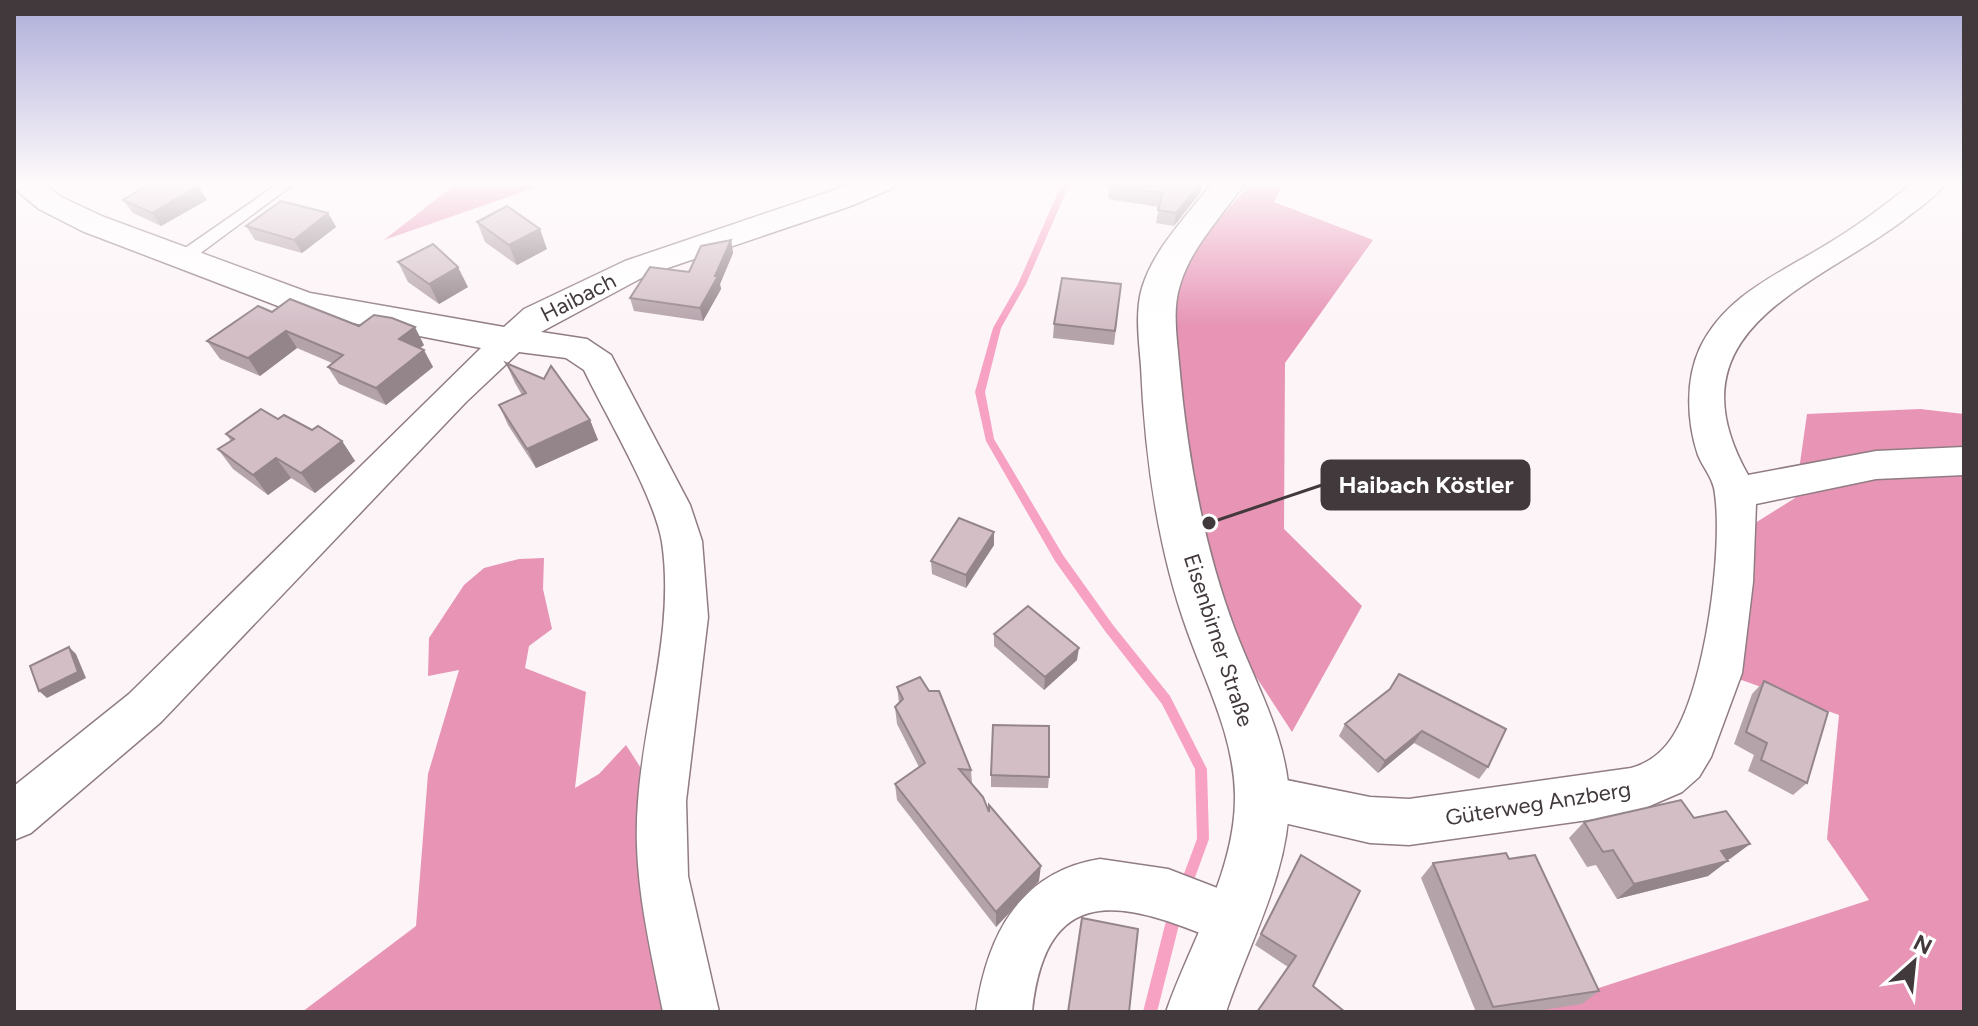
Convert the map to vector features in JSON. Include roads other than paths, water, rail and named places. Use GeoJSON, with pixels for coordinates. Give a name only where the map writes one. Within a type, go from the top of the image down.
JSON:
{"type":"FeatureCollection","features":[{"type":"Feature","properties":{"kind":"main road","name":"Eisenbirner Straße"},"geometry":{"type":"LineString","coordinates":[[1196,231],[1164,278],[1157,301],[1163,425],[1170,475],[1195,574],[1257,758],[1262,798],[1246,883],[1200,906],[1196,1012]]}},
{"type":"Feature","properties":{"kind":"street"},"geometry":{"type":"LineString","coordinates":[[115,231],[181,259],[303,303],[508,341],[575,347],[588,353],[598,363],[670,505],[682,541],[686,617],[662,801],[662,876],[691,1012]]}},
{"type":"Feature","properties":{"kind":"street","name":"Haibach"},"geometry":{"type":"LineString","coordinates":[[14,817],[145,708],[508,341],[560,304],[636,268],[747,231]]}},
{"type":"Feature","properties":{"kind":"street","name":"Güterweg Anzberg"},"geometry":{"type":"LineString","coordinates":[[1262,798],[1370,820],[1409,822],[1631,791],[1664,780],[1683,760],[1697,736],[1721,671],[1735,536],[1735,491],[1717,454],[1708,398],[1710,373],[1726,333],[1760,299],[1868,231]]}},
{"type":"Feature","properties":{"kind":"street"},"geometry":{"type":"LineString","coordinates":[[1735,491],[1792,485],[1864,467],[1905,461],[1964,461]]}},
{"type":"Feature","properties":{"kind":"street"},"geometry":{"type":"LineString","coordinates":[[1004,1012],[1005,990],[1018,951],[1034,922],[1052,905],[1079,888],[1099,884],[1200,906]]}},
{"type":"Feature","properties":{"kind":"lane"},"geometry":{"type":"LineString","coordinates":[[181,259],[221,231]]}},
{"type":"Feature","properties":{"kind":"waterway"},"geometry":{"type":"LineString","coordinates":[[1045,231],[1022,284],[997,328],[980,392],[989,439],[1059,558],[1166,700],[1201,769],[1203,839],[1185,887]]}},
{"type":"Feature","properties":{"kind":"waterway"},"geometry":{"type":"LineString","coordinates":[[1150,1012],[1175,913]]}},
{"type":"Feature","properties":{"kind":"place","name":"Haibach Köstler"},"geometry":{"type":"Point","coordinates":[1209,523]}}]}
